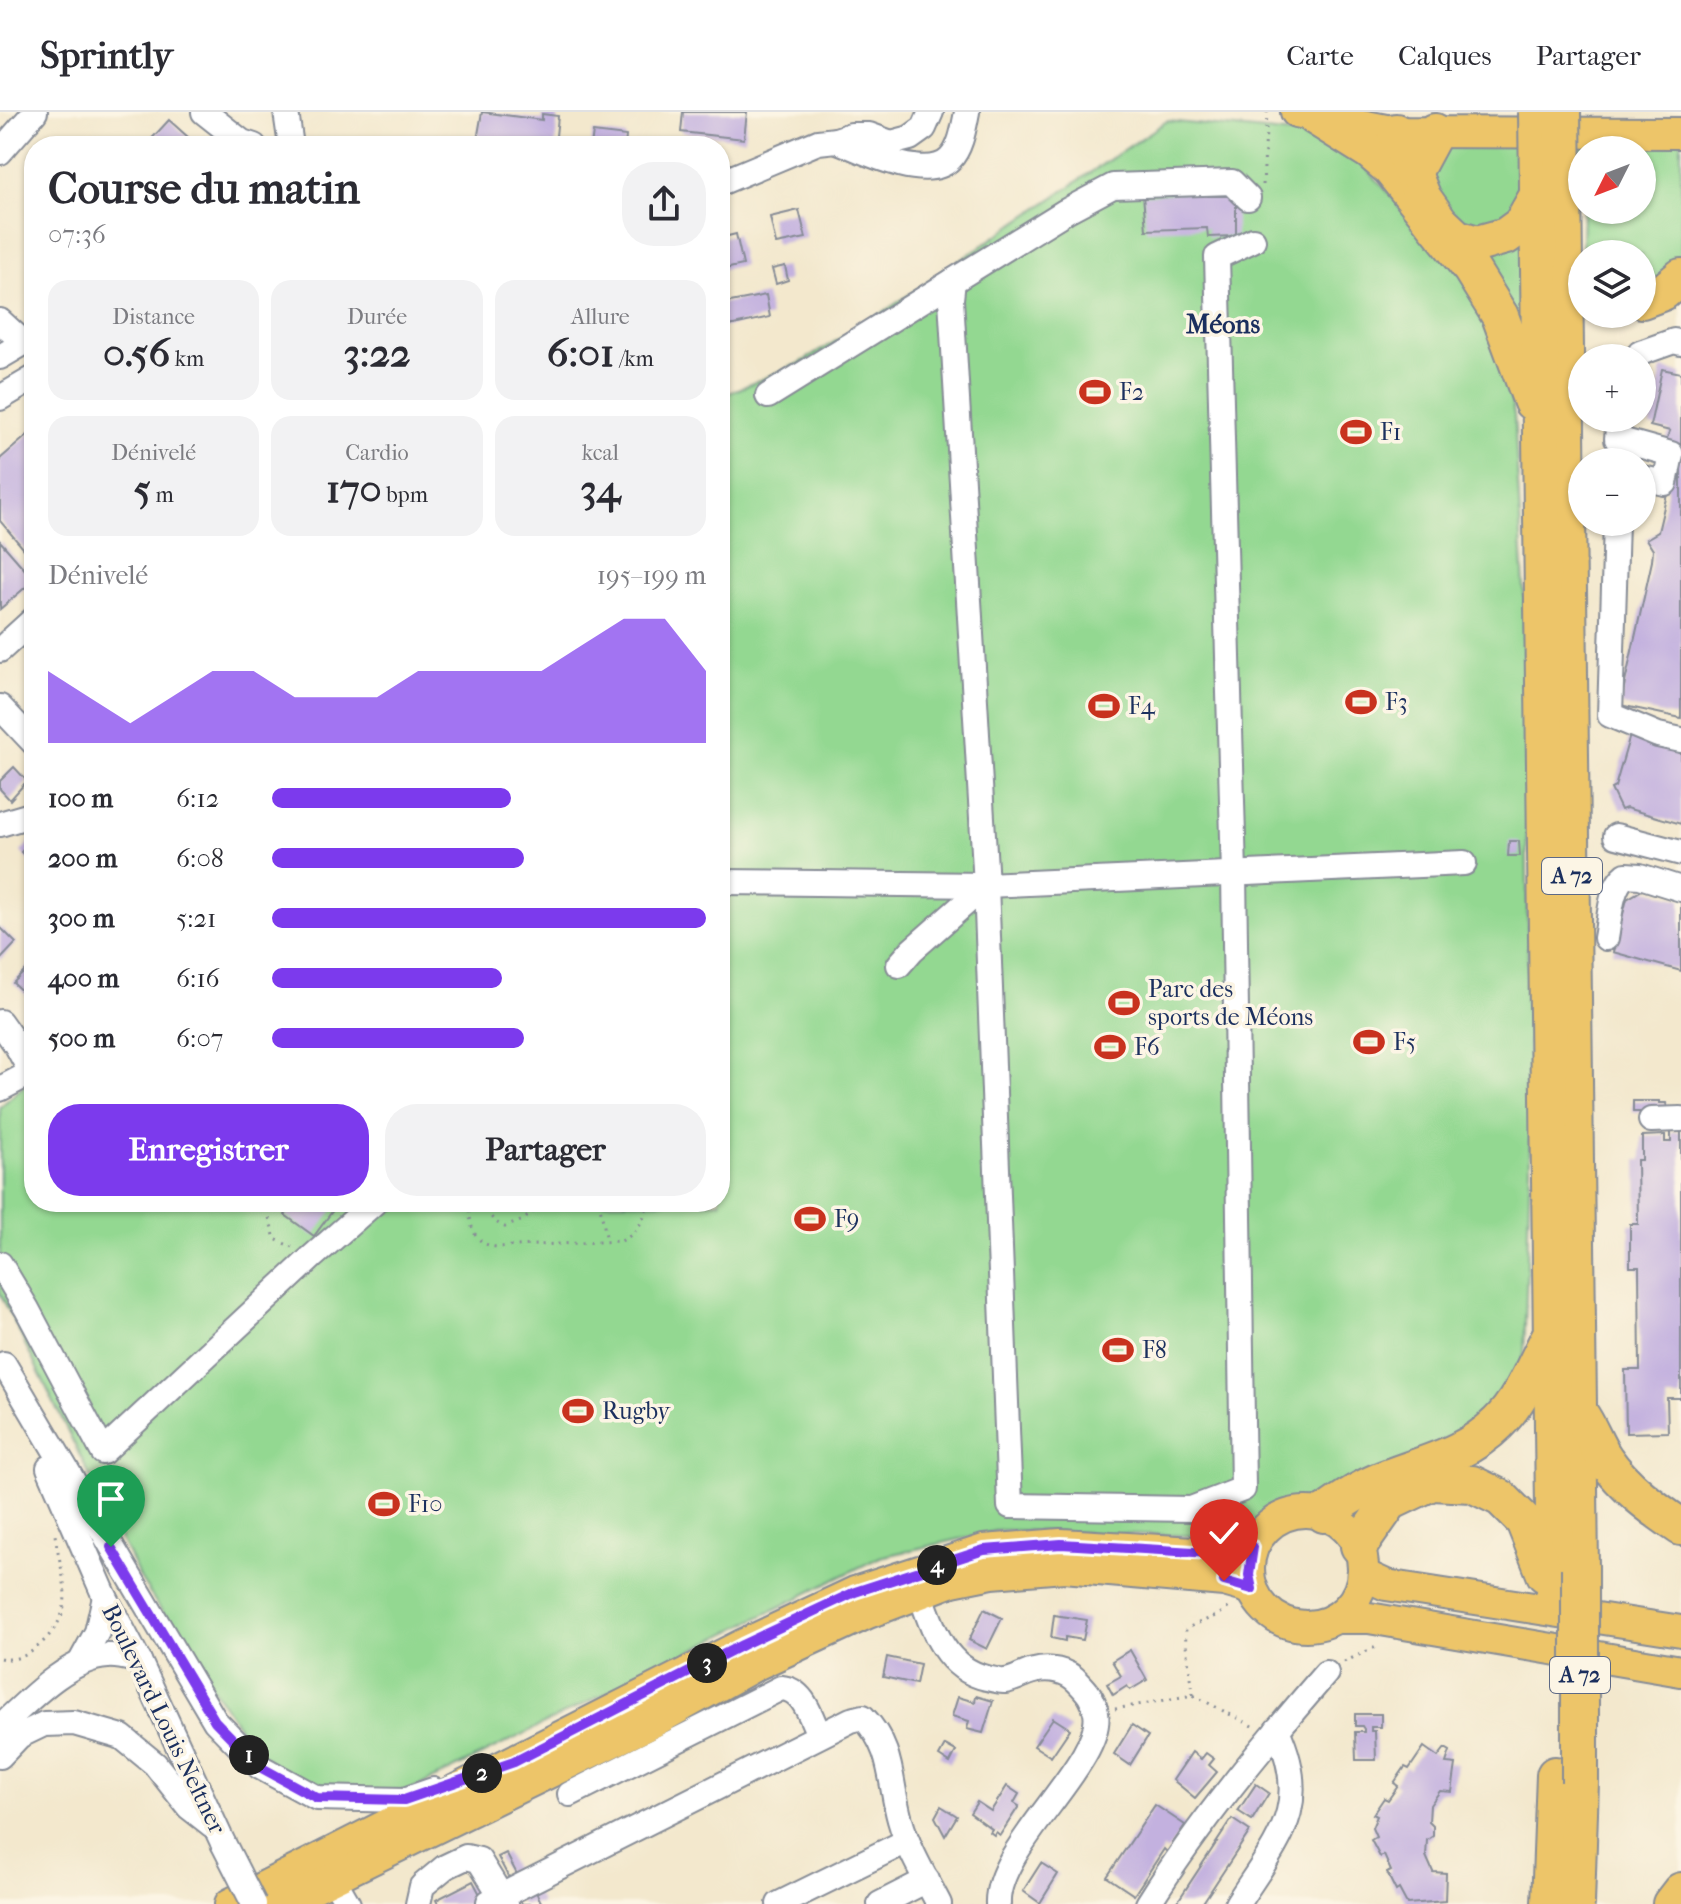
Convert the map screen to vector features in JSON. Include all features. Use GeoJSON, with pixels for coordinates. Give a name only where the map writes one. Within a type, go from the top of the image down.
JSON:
{"type":"FeatureCollection","features":[{"type":"Feature","properties":{"kind":"highway","name":"A 72"},"geometry":{"type":"LineString","coordinates":[[1537,112],[1546,189],[1541,422],[1556,1567],[1576,1904]]}},
{"type":"Feature","properties":{"kind":"highway","name":"A 72"},"geometry":{"type":"LineString","coordinates":[[1562,112],[1546,189],[1568,248]]}},
{"type":"Feature","properties":{"kind":"highway"},"geometry":{"type":"LineString","coordinates":[[1305,114],[1402,170],[1440,222],[1457,238],[1477,244],[1506,236],[1521,225],[1546,189]]}},
{"type":"Feature","properties":{"kind":"highway"},"geometry":{"type":"LineString","coordinates":[[1397,121],[1402,170],[1487,292],[1500,316],[1541,422]]}},
{"type":"Feature","properties":{"kind":"highway"},"geometry":{"type":"LineString","coordinates":[[1402,170],[1434,122]]}},
{"type":"Feature","properties":{"kind":"highway"},"geometry":{"type":"LineString","coordinates":[[1656,295],[1681,277]]}},
{"type":"Feature","properties":{"kind":"highway","name":"A 72"},"geometry":{"type":"LineString","coordinates":[[1556,1567],[1578,1410],[1573,328]]}},
{"type":"Feature","properties":{"kind":"highway"},"geometry":{"type":"LineString","coordinates":[[1324,1514],[1377,1482],[1443,1460],[1470,1447],[1499,1422],[1517,1398],[1552,1333]]}},
{"type":"Feature","properties":{"kind":"highway"},"geometry":{"type":"LineString","coordinates":[[1578,1410],[1603,1457],[1624,1483],[1681,1527]]}},
{"type":"Feature","properties":{"kind":"highway"},"geometry":{"type":"LineString","coordinates":[[1362,1560],[1390,1502],[1432,1482],[1472,1484],[1501,1498],[1524,1521],[1556,1567]]}},
{"type":"Feature","properties":{"kind":"highway","name":"A 72"},"geometry":{"type":"LineString","coordinates":[[1550,1904],[1567,1778]]}},
{"type":"Feature","properties":{"kind":"highway"},"geometry":{"type":"LineString","coordinates":[[1671,1904],[1681,1891]]}},
{"type":"Feature","properties":{"kind":"main road"},"geometry":{"type":"LineString","coordinates":[[1351,112],[1397,121]]}},
{"type":"Feature","properties":{"kind":"main road"},"geometry":{"type":"LineString","coordinates":[[1305,114],[1681,133]]}},
{"type":"Feature","properties":{"kind":"main road"},"geometry":{"type":"LineString","coordinates":[[1434,122],[1681,115]]}},
{"type":"Feature","properties":{"kind":"main road"},"geometry":{"type":"LineString","coordinates":[[288,1894],[514,1762],[742,1645],[855,1592],[984,1550],[1061,1544],[1227,1554],[1242,1539],[1262,1532],[1275,1520],[1290,1513],[1307,1511],[1339,1521],[1351,1532],[1362,1560],[1386,1585],[1681,1631]]}},
{"type":"Feature","properties":{"kind":"main road"},"geometry":{"type":"LineString","coordinates":[[1242,1539],[1249,1575],[1242,1598]]}},
{"type":"Feature","properties":{"kind":"main road"},"geometry":{"type":"LineString","coordinates":[[1338,1618],[1360,1592],[1362,1560]]}},
{"type":"Feature","properties":{"kind":"main road"},"geometry":{"type":"LineString","coordinates":[[230,1904],[288,1894],[333,1878],[655,1721],[758,1664],[920,1592],[952,1581],[992,1573],[1064,1567],[1224,1581],[1242,1598],[1261,1604],[1273,1616],[1288,1624],[1305,1626],[1338,1618],[1369,1618],[1681,1671]]}},
{"type":"Feature","properties":{"kind":"street"},"geometry":{"type":"LineString","coordinates":[[0,152],[35,112]]}},
{"type":"Feature","properties":{"kind":"street"},"geometry":{"type":"LineString","coordinates":[[286,112],[290,136]]}},
{"type":"Feature","properties":{"kind":"street"},"geometry":{"type":"LineString","coordinates":[[836,140],[898,164],[931,169],[950,160],[961,139],[967,112]]}},
{"type":"Feature","properties":{"kind":"street"},"geometry":{"type":"LineString","coordinates":[[210,114],[235,136]]}},
{"type":"Feature","properties":{"kind":"street"},"geometry":{"type":"LineString","coordinates":[[928,120],[931,169]]}},
{"type":"Feature","properties":{"kind":"street"},"geometry":{"type":"LineString","coordinates":[[730,179],[818,142],[851,135],[869,135],[891,143],[910,138],[928,120]]}},
{"type":"Feature","properties":{"kind":"street"},"geometry":{"type":"LineString","coordinates":[[768,396],[1066,211],[1113,186],[1232,182],[1248,198]]}},
{"type":"Feature","properties":{"kind":"street"},"geometry":{"type":"LineString","coordinates":[[953,281],[951,299],[986,885],[1010,1506],[1191,1509],[1243,1489],[1234,874],[1217,257],[1253,240]]}},
{"type":"Feature","properties":{"kind":"street"},"geometry":{"type":"LineString","coordinates":[[0,321],[24,337]]}},
{"type":"Feature","properties":{"kind":"street"},"geometry":{"type":"LineString","coordinates":[[1656,347],[1674,341],[1681,343]]}},
{"type":"Feature","properties":{"kind":"street"},"geometry":{"type":"LineString","coordinates":[[0,357],[24,343]]}},
{"type":"Feature","properties":{"kind":"street"},"geometry":{"type":"LineString","coordinates":[[0,398],[24,384]]}},
{"type":"Feature","properties":{"kind":"street"},"geometry":{"type":"LineString","coordinates":[[1617,440],[1648,448]]}},
{"type":"Feature","properties":{"kind":"street"},"geometry":{"type":"LineString","coordinates":[[1656,450],[1671,454],[1665,483],[1656,481]]}},
{"type":"Feature","properties":{"kind":"street"},"geometry":{"type":"LineString","coordinates":[[1616,536],[1610,715],[1658,735],[1681,740]]}},
{"type":"Feature","properties":{"kind":"street"},"geometry":{"type":"LineString","coordinates":[[0,650],[24,628]]}},
{"type":"Feature","properties":{"kind":"street"},"geometry":{"type":"LineString","coordinates":[[0,707],[24,732]]}},
{"type":"Feature","properties":{"kind":"street"},"geometry":{"type":"LineString","coordinates":[[1640,717],[1681,727]]}},
{"type":"Feature","properties":{"kind":"street"},"geometry":{"type":"LineString","coordinates":[[0,824],[24,817]]}},
{"type":"Feature","properties":{"kind":"street"},"geometry":{"type":"LineString","coordinates":[[1616,836],[1681,853]]}},
{"type":"Feature","properties":{"kind":"street"},"geometry":{"type":"LineString","coordinates":[[730,882],[986,885],[1464,863]]}},
{"type":"Feature","properties":{"kind":"street"},"geometry":{"type":"LineString","coordinates":[[1606,938],[1614,895],[1620,880],[1626,875],[1640,876],[1681,889]]}},
{"type":"Feature","properties":{"kind":"street"},"geometry":{"type":"LineString","coordinates":[[899,965],[986,885]]}},
{"type":"Feature","properties":{"kind":"street"},"geometry":{"type":"LineString","coordinates":[[0,1022],[24,1058]]}},
{"type":"Feature","properties":{"kind":"street"},"geometry":{"type":"LineString","coordinates":[[0,1089],[24,1076]]}},
{"type":"Feature","properties":{"kind":"street"},"geometry":{"type":"LineString","coordinates":[[1651,1120],[1681,1119]]}},
{"type":"Feature","properties":{"kind":"street"},"geometry":{"type":"LineString","coordinates":[[0,1264],[103,1452],[364,1212]]}},
{"type":"Feature","properties":{"kind":"street"},"geometry":{"type":"LineString","coordinates":[[2,1360],[215,1721],[260,1767],[317,1798],[404,1800],[514,1762]]}},
{"type":"Feature","properties":{"kind":"street","name":"Boulevard Louis Neltner"},"geometry":{"type":"LineString","coordinates":[[2,1360],[105,1597],[139,1661],[254,1904]]}},
{"type":"Feature","properties":{"kind":"street"},"geometry":{"type":"LineString","coordinates":[[920,1592],[934,1634],[950,1658],[977,1676],[1004,1682],[1049,1668],[1073,1676],[1090,1695],[1096,1713],[1091,1742],[1007,1868],[998,1894],[998,1904]]}},
{"type":"Feature","properties":{"kind":"street"},"geometry":{"type":"LineString","coordinates":[[80,1663],[97,1632],[105,1597]]}},
{"type":"Feature","properties":{"kind":"street"},"geometry":{"type":"LineString","coordinates":[[0,1727],[33,1696],[80,1663],[109,1656],[139,1661]]}},
{"type":"Feature","properties":{"kind":"street"},"geometry":{"type":"LineString","coordinates":[[1148,1904],[1189,1841],[1326,1673]]}},
{"type":"Feature","properties":{"kind":"street"},"geometry":{"type":"LineString","coordinates":[[570,1794],[781,1688],[788,1688],[802,1699],[819,1735]]}},
{"type":"Feature","properties":{"kind":"street"},"geometry":{"type":"LineString","coordinates":[[418,1904],[422,1886],[445,1867],[466,1857],[479,1860],[499,1900],[819,1735],[863,1717],[876,1730],[888,1755],[899,1819],[939,1904]]}},
{"type":"Feature","properties":{"kind":"street"},"geometry":{"type":"LineString","coordinates":[[0,1756],[19,1736],[44,1724],[74,1723],[122,1737],[155,1764],[189,1807],[220,1836]]}},
{"type":"Feature","properties":{"kind":"street"},"geometry":{"type":"LineString","coordinates":[[1237,1904],[1285,1828],[1290,1810],[1292,1784],[1287,1752],[1274,1733]]}},
{"type":"Feature","properties":{"kind":"street"},"geometry":{"type":"LineString","coordinates":[[786,1902],[907,1841]]}},
{"type":"Feature","properties":{"kind":"street"},"geometry":{"type":"LineString","coordinates":[[333,1878],[348,1904]]}},
{"type":"Feature","properties":{"kind":"street"},"geometry":{"type":"LineString","coordinates":[[880,1904],[927,1880]]}},
{"type":"Feature","properties":{"kind":"street"},"geometry":{"type":"LineString","coordinates":[[219,1904],[288,1894]]}},
{"type":"Feature","properties":{"kind":"path"},"geometry":{"type":"LineString","coordinates":[[1262,175],[1267,112]]}},
{"type":"Feature","properties":{"kind":"path"},"geometry":{"type":"LineString","coordinates":[[268,1212],[275,1239],[312,1257]]}},
{"type":"Feature","properties":{"kind":"path"},"geometry":{"type":"LineString","coordinates":[[469,1212],[470,1226],[489,1246],[621,1241],[638,1229],[646,1212]]}},
{"type":"Feature","properties":{"kind":"path"},"geometry":{"type":"LineString","coordinates":[[489,1212],[491,1219],[505,1227],[533,1212]]}},
{"type":"Feature","properties":{"kind":"path"},"geometry":{"type":"LineString","coordinates":[[601,1212],[607,1242]]}},
{"type":"Feature","properties":{"kind":"path"},"geometry":{"type":"LineString","coordinates":[[1224,1496],[1242,1506],[1242,1539]]}},
{"type":"Feature","properties":{"kind":"path"},"geometry":{"type":"LineString","coordinates":[[0,1658],[27,1656],[50,1636],[65,1612],[65,1589],[52,1516],[67,1510]]}},
{"type":"Feature","properties":{"kind":"path"},"geometry":{"type":"LineString","coordinates":[[1193,1695],[1191,1667],[1184,1645],[1186,1629],[1220,1615],[1242,1598]]}},
{"type":"Feature","properties":{"kind":"path"},"geometry":{"type":"LineString","coordinates":[[1096,1713],[1193,1695],[1274,1733]]}},
{"type":"Feature","properties":{"kind":"green space","name":"Parc des sports de Méons"},"geometry":{"type":"Polygon","coordinates":[[[1167,121],[1304,135],[1359,160],[1461,273],[1500,348],[1514,415],[1524,588],[1530,1169],[1524,1356],[1494,1415],[1327,1499],[1280,1505],[1236,1537],[1000,1530],[880,1557],[407,1792],[351,1791],[305,1780],[276,1767],[247,1740],[141,1580],[0,1293],[0,1107],[24,1085],[24,1212],[730,1212],[730,393],[800,363],[888,309],[1167,121]]]}},
{"type":"Feature","properties":{"kind":"green space"},"geometry":{"type":"Polygon","coordinates":[[[1656,138],[1681,138],[1681,268],[1656,283],[1656,240],[1582,240],[1583,224],[1656,224],[1656,138]]]}},
{"type":"Feature","properties":{"kind":"green space"},"geometry":{"type":"Polygon","coordinates":[[[1515,140],[1520,203],[1516,216],[1461,233],[1422,167],[1440,145],[1515,140]]]}},
{"type":"Feature","properties":{"kind":"green space"},"geometry":{"type":"Polygon","coordinates":[[[1521,231],[1526,352],[1473,249],[1521,231]]]}},
{"type":"Feature","properties":{"kind":"building"},"geometry":{"type":"Polygon","coordinates":[[[482,112],[542,120],[542,114],[558,116],[556,136],[478,136],[482,112]]]}},
{"type":"Feature","properties":{"kind":"building"},"geometry":{"type":"Polygon","coordinates":[[[683,112],[747,112],[744,139],[681,132],[683,112]]]}},
{"type":"Feature","properties":{"kind":"building"},"geometry":{"type":"Polygon","coordinates":[[[169,120],[187,136],[154,136],[169,120]]]}},
{"type":"Feature","properties":{"kind":"building"},"geometry":{"type":"Polygon","coordinates":[[[593,132],[626,136],[592,136],[593,132]]]}},
{"type":"Feature","properties":{"kind":"building"},"geometry":{"type":"Polygon","coordinates":[[[1208,191],[1208,196],[1236,196],[1236,236],[1208,237],[1207,228],[1146,230],[1143,195],[1208,191]]]}},
{"type":"Feature","properties":{"kind":"building"},"geometry":{"type":"Polygon","coordinates":[[[799,210],[806,238],[776,244],[770,217],[799,210]]]}},
{"type":"Feature","properties":{"kind":"building"},"geometry":{"type":"Polygon","coordinates":[[[736,234],[743,265],[730,268],[730,236],[736,234]]]}},
{"type":"Feature","properties":{"kind":"building"},"geometry":{"type":"Polygon","coordinates":[[[785,266],[788,280],[776,284],[772,269],[785,266]]]}},
{"type":"Feature","properties":{"kind":"building"},"geometry":{"type":"Polygon","coordinates":[[[766,295],[770,317],[730,326],[730,302],[766,295]]]}},
{"type":"Feature","properties":{"kind":"building"},"geometry":{"type":"Polygon","coordinates":[[[1662,369],[1681,373],[1681,718],[1620,705],[1652,561],[1653,550],[1646,539],[1656,536],[1658,532],[1667,494],[1665,443],[1670,431],[1656,428],[1656,398],[1662,369]]]}},
{"type":"Feature","properties":{"kind":"building"},"geometry":{"type":"Polygon","coordinates":[[[24,438],[24,549],[0,521],[0,459],[24,438]]]}},
{"type":"Feature","properties":{"kind":"building"},"geometry":{"type":"Polygon","coordinates":[[[0,541],[24,569],[24,589],[0,609],[0,541]]]}},
{"type":"Feature","properties":{"kind":"building"},"geometry":{"type":"Polygon","coordinates":[[[1630,735],[1681,749],[1681,824],[1626,808],[1621,810],[1611,789],[1615,787],[1630,735]]]}},
{"type":"Feature","properties":{"kind":"building"},"geometry":{"type":"Polygon","coordinates":[[[14,767],[24,778],[24,784],[10,800],[0,789],[0,781],[14,767]]]}},
{"type":"Feature","properties":{"kind":"building"},"geometry":{"type":"Polygon","coordinates":[[[1509,841],[1519,841],[1520,856],[1508,856],[1509,841]]]}},
{"type":"Feature","properties":{"kind":"building"},"geometry":{"type":"Polygon","coordinates":[[[1644,889],[1681,899],[1681,971],[1613,952],[1627,899],[1644,889]]]}},
{"type":"Feature","properties":{"kind":"building"},"geometry":{"type":"Polygon","coordinates":[[[0,927],[16,943],[0,960],[0,927]]]}},
{"type":"Feature","properties":{"kind":"building"},"geometry":{"type":"Polygon","coordinates":[[[24,972],[24,993],[13,983],[24,972]]]}},
{"type":"Feature","properties":{"kind":"building"},"geometry":{"type":"Polygon","coordinates":[[[1633,1101],[1666,1103],[1668,1112],[1633,1112],[1633,1101]]]}},
{"type":"Feature","properties":{"kind":"building"},"geometry":{"type":"Polygon","coordinates":[[[1671,1132],[1681,1132],[1681,1398],[1667,1398],[1668,1432],[1626,1433],[1625,1370],[1640,1370],[1639,1267],[1630,1267],[1630,1224],[1638,1224],[1637,1160],[1642,1160],[1642,1136],[1665,1135],[1665,1142],[1671,1142],[1671,1132]]]}},
{"type":"Feature","properties":{"kind":"building"},"geometry":{"type":"Polygon","coordinates":[[[287,1212],[332,1212],[314,1236],[285,1215],[287,1212]]]}},
{"type":"Feature","properties":{"kind":"building"},"geometry":{"type":"Polygon","coordinates":[[[984,1609],[1002,1618],[987,1649],[969,1640],[984,1609]]]}},
{"type":"Feature","properties":{"kind":"building"},"geometry":{"type":"Polygon","coordinates":[[[1054,1615],[1087,1620],[1083,1640],[1051,1638],[1054,1615]]]}},
{"type":"Feature","properties":{"kind":"building"},"geometry":{"type":"Polygon","coordinates":[[[1130,1650],[1147,1680],[1130,1690],[1127,1686],[1113,1695],[1107,1684],[1121,1676],[1112,1661],[1130,1650]]]}},
{"type":"Feature","properties":{"kind":"building"},"geometry":{"type":"Polygon","coordinates":[[[887,1657],[920,1664],[916,1684],[883,1677],[887,1657]]]}},
{"type":"Feature","properties":{"kind":"building"},"geometry":{"type":"Polygon","coordinates":[[[976,1696],[993,1701],[983,1733],[967,1729],[969,1721],[952,1716],[958,1697],[975,1702],[976,1696]]]}},
{"type":"Feature","properties":{"kind":"building"},"geometry":{"type":"Polygon","coordinates":[[[1355,1714],[1381,1714],[1381,1727],[1371,1727],[1371,1731],[1375,1731],[1376,1760],[1356,1760],[1355,1732],[1364,1732],[1364,1729],[1355,1726],[1355,1714]]]}},
{"type":"Feature","properties":{"kind":"building"},"geometry":{"type":"Polygon","coordinates":[[[1053,1718],[1070,1729],[1051,1757],[1034,1746],[1053,1718]]]}},
{"type":"Feature","properties":{"kind":"building"},"geometry":{"type":"Polygon","coordinates":[[[1132,1725],[1148,1736],[1130,1765],[1114,1754],[1132,1725]]]}},
{"type":"Feature","properties":{"kind":"building"},"geometry":{"type":"Polygon","coordinates":[[[945,1745],[956,1751],[950,1763],[939,1756],[945,1745]]]}},
{"type":"Feature","properties":{"kind":"building"},"geometry":{"type":"Polygon","coordinates":[[[1424,1747],[1438,1757],[1445,1748],[1450,1751],[1446,1763],[1456,1764],[1452,1792],[1440,1791],[1430,1805],[1429,1822],[1433,1826],[1433,1836],[1427,1840],[1426,1856],[1433,1872],[1446,1873],[1445,1901],[1407,1904],[1387,1873],[1391,1871],[1384,1855],[1380,1857],[1371,1840],[1376,1837],[1372,1828],[1377,1816],[1373,1814],[1384,1798],[1388,1800],[1398,1786],[1394,1783],[1405,1767],[1409,1769],[1424,1747]]]}},
{"type":"Feature","properties":{"kind":"building"},"geometry":{"type":"Polygon","coordinates":[[[1192,1752],[1201,1759],[1206,1753],[1214,1759],[1209,1765],[1217,1772],[1195,1798],[1173,1780],[1192,1752]]]}},
{"type":"Feature","properties":{"kind":"building"},"geometry":{"type":"Polygon","coordinates":[[[1256,1784],[1269,1793],[1252,1820],[1238,1811],[1256,1784]]]}},
{"type":"Feature","properties":{"kind":"building"},"geometry":{"type":"Polygon","coordinates":[[[1007,1786],[1019,1794],[1014,1803],[1019,1806],[1000,1835],[996,1832],[994,1835],[990,1832],[992,1829],[970,1813],[977,1802],[991,1811],[1007,1786]]]}},
{"type":"Feature","properties":{"kind":"building"},"geometry":{"type":"Polygon","coordinates":[[[1155,1805],[1185,1825],[1167,1852],[1164,1849],[1134,1895],[1107,1877],[1155,1805]]]}},
{"type":"Feature","properties":{"kind":"building"},"geometry":{"type":"Polygon","coordinates":[[[941,1806],[957,1816],[945,1836],[935,1817],[941,1806]]]}},
{"type":"Feature","properties":{"kind":"building"},"geometry":{"type":"Polygon","coordinates":[[[1232,1819],[1250,1831],[1202,1904],[1176,1904],[1232,1819]]]}},
{"type":"Feature","properties":{"kind":"building"},"geometry":{"type":"Polygon","coordinates":[[[506,1853],[519,1878],[511,1882],[498,1857],[506,1853]]]}},
{"type":"Feature","properties":{"kind":"building"},"geometry":{"type":"Polygon","coordinates":[[[1041,1863],[1058,1874],[1040,1903],[1023,1891],[1041,1863]]]}},
{"type":"Feature","properties":{"kind":"building"},"geometry":{"type":"Polygon","coordinates":[[[473,1881],[485,1904],[438,1904],[436,1900],[473,1881]]]}},
{"type":"Feature","properties":{"kind":"building"},"geometry":{"type":"Polygon","coordinates":[[[535,1890],[542,1904],[522,1904],[519,1898],[535,1890]]]}},
{"type":"Feature","properties":{"kind":"place","name":"F2"},"geometry":{"type":"Point","coordinates":[1095,392]}},
{"type":"Feature","properties":{"kind":"place","name":"F1"},"geometry":{"type":"Point","coordinates":[1356,432]}},
{"type":"Feature","properties":{"kind":"place","name":"F3"},"geometry":{"type":"Point","coordinates":[1361,702]}},
{"type":"Feature","properties":{"kind":"place","name":"F4"},"geometry":{"type":"Point","coordinates":[1104,706]}},
{"type":"Feature","properties":{"kind":"place","name":"Parc des sports de Méons"},"geometry":{"type":"Point","coordinates":[1124,1003]}},
{"type":"Feature","properties":{"kind":"place","name":"F5"},"geometry":{"type":"Point","coordinates":[1369,1042]}},
{"type":"Feature","properties":{"kind":"place","name":"F6"},"geometry":{"type":"Point","coordinates":[1110,1047]}},
{"type":"Feature","properties":{"kind":"place","name":"F9"},"geometry":{"type":"Point","coordinates":[810,1219]}},
{"type":"Feature","properties":{"kind":"place","name":"F8"},"geometry":{"type":"Point","coordinates":[1118,1350]}},
{"type":"Feature","properties":{"kind":"place","name":"Rugby"},"geometry":{"type":"Point","coordinates":[578,1411]}},
{"type":"Feature","properties":{"kind":"place","name":"F10"},"geometry":{"type":"Point","coordinates":[384,1504]}},
{"type":"Feature","properties":{"kind":"district","name":"Méons"},"geometry":{"type":"Point","coordinates":[1223,324]}},
{"type":"Feature","properties":{"kind":"route"},"geometry":{"type":"LineString","coordinates":[[111,1547],[215,1721],[260,1767],[317,1798],[404,1800],[514,1762],[742,1645],[855,1592],[984,1550],[1061,1544],[1227,1554],[1253,1547],[1249,1561],[1252,1589],[1224,1581]]}}]}
